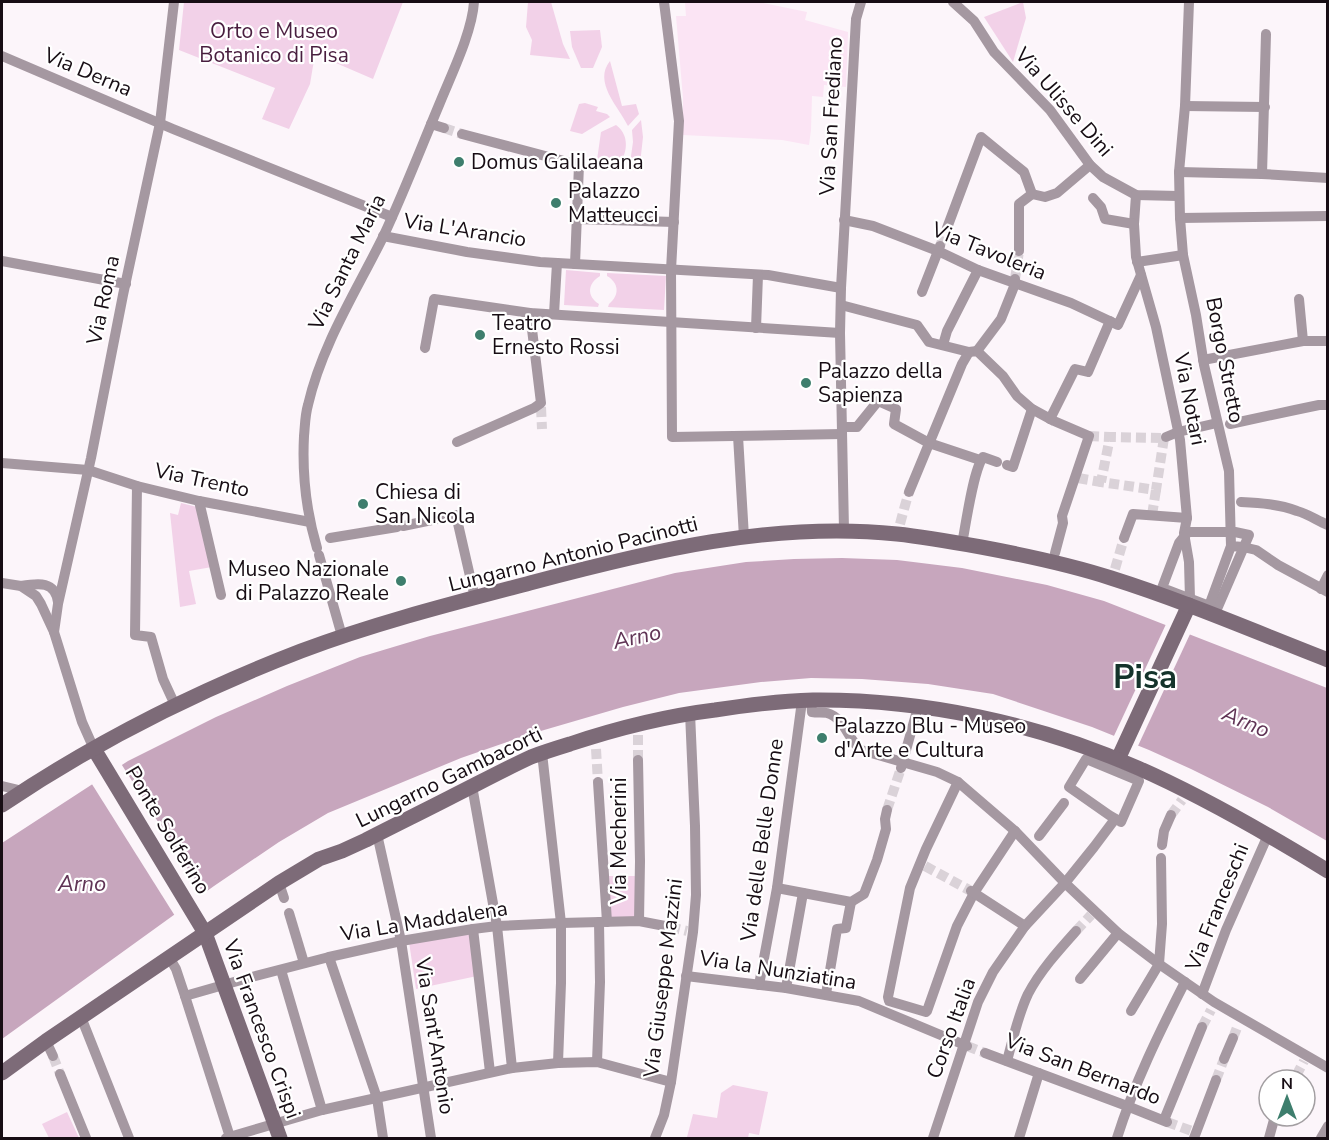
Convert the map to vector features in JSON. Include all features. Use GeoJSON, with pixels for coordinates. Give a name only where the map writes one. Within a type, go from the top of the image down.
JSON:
{"type":"FeatureCollection","features":[{"type":"Feature","properties":{"kind":"street","name":"Via Roma"},"geometry":{"type":"LineString","coordinates":[[54,632],[58,600],[88,470],[160,123],[174,2]]}},
{"type":"Feature","properties":{"kind":"street","name":"Via Santa Maria"},"geometry":{"type":"LineString","coordinates":[[342,636],[321,544],[310,522],[307,508],[304,447],[307,406],[330,342],[383,237],[431,124],[470,27],[474,2]]}},
{"type":"Feature","properties":{"kind":"street"},"geometry":{"type":"LineString","coordinates":[[664,2],[679,121],[671,267],[672,437],[842,431],[857,427],[878,401],[896,409],[894,424],[929,443],[980,460],[982,457],[1006,464],[1032,409]]}},
{"type":"Feature","properties":{"kind":"street","name":"Via San Frediano"},"geometry":{"type":"LineString","coordinates":[[844,530],[842,431],[834,333],[840,305],[856,19],[861,2]]}},
{"type":"Feature","properties":{"kind":"street","name":"Via Ulisse Dini"},"geometry":{"type":"LineString","coordinates":[[953,2],[970,16],[994,52],[1050,110],[1090,165],[1103,177],[1136,195],[1179,196]]}},
{"type":"Feature","properties":{"kind":"street","name":"Borgo Stretto"},"geometry":{"type":"LineString","coordinates":[[1189,2],[1185,106],[1179,172],[1180,218],[1183,255],[1203,360],[1210,396],[1221,425],[1235,502],[1231,532],[1232,546]]}},
{"type":"Feature","properties":{"kind":"street"},"geometry":{"type":"LineString","coordinates":[[1262,174],[1266,34]]}},
{"type":"Feature","properties":{"kind":"street","name":"Via Derna"},"geometry":{"type":"LineString","coordinates":[[2,56],[392,217]]}},
{"type":"Feature","properties":{"kind":"street"},"geometry":{"type":"LineString","coordinates":[[1185,106],[1265,107]]}},
{"type":"Feature","properties":{"kind":"street"},"geometry":{"type":"LineString","coordinates":[[431,124],[444,128]]}},
{"type":"Feature","properties":{"kind":"street"},"geometry":{"type":"LineString","coordinates":[[462,134],[579,165],[576,263]]}},
{"type":"Feature","properties":{"kind":"street"},"geometry":{"type":"LineString","coordinates":[[947,228],[981,137],[1024,172],[1032,194]]}},
{"type":"Feature","properties":{"kind":"street"},"geometry":{"type":"LineString","coordinates":[[1019,251],[1019,204],[1032,194],[1045,196],[1057,193],[1090,165]]}},
{"type":"Feature","properties":{"kind":"street"},"geometry":{"type":"LineString","coordinates":[[1179,172],[1328,178]]}},
{"type":"Feature","properties":{"kind":"street","name":"Via Notari"},"geometry":{"type":"LineString","coordinates":[[1136,195],[1134,224],[1137,262],[1156,327],[1179,432],[1187,518],[1185,534]]}},
{"type":"Feature","properties":{"kind":"street"},"geometry":{"type":"LineString","coordinates":[[1094,198],[1101,207],[1105,219],[1134,224]]}},
{"type":"Feature","properties":{"kind":"street"},"geometry":{"type":"LineString","coordinates":[[1180,218],[1328,216]]}},
{"type":"Feature","properties":{"kind":"street","name":"Via Tavoleria"},"geometry":{"type":"LineString","coordinates":[[844,218],[939,249],[978,270],[1015,281],[1114,323]]}},
{"type":"Feature","properties":{"kind":"street"},"geometry":{"type":"LineString","coordinates":[[577,219],[674,222]]}},
{"type":"Feature","properties":{"kind":"street","name":"Via L'Arancio"},"geometry":{"type":"LineString","coordinates":[[383,237],[540,262],[671,267],[763,275]]}},
{"type":"Feature","properties":{"kind":"street"},"geometry":{"type":"LineString","coordinates":[[922,292],[939,249]]}},
{"type":"Feature","properties":{"kind":"street"},"geometry":{"type":"LineString","coordinates":[[1137,262],[1183,255]]}},
{"type":"Feature","properties":{"kind":"street"},"geometry":{"type":"LineString","coordinates":[[2,261],[126,284]]}},
{"type":"Feature","properties":{"kind":"street"},"geometry":{"type":"LineString","coordinates":[[554,314],[557,263]]}},
{"type":"Feature","properties":{"kind":"street"},"geometry":{"type":"LineString","coordinates":[[943,345],[947,331],[978,270]]}},
{"type":"Feature","properties":{"kind":"street"},"geometry":{"type":"LineString","coordinates":[[756,328],[763,275],[841,288]]}},
{"type":"Feature","properties":{"kind":"street"},"geometry":{"type":"LineString","coordinates":[[1050,419],[1075,369],[1088,372],[1141,275]]}},
{"type":"Feature","properties":{"kind":"street"},"geometry":{"type":"LineString","coordinates":[[909,492],[962,364],[1002,319],[1015,281]]}},
{"type":"Feature","properties":{"kind":"street"},"geometry":{"type":"LineString","coordinates":[[425,348],[435,299],[530,313],[834,333]]}},
{"type":"Feature","properties":{"kind":"street"},"geometry":{"type":"LineString","coordinates":[[1299,299],[1303,341]]}},
{"type":"Feature","properties":{"kind":"street"},"geometry":{"type":"LineString","coordinates":[[840,305],[917,325],[929,342],[973,351],[1004,376],[1017,396],[1032,409],[1089,436],[1062,516],[1063,523],[1055,553]]}},
{"type":"Feature","properties":{"kind":"street"},"geometry":{"type":"LineString","coordinates":[[457,442],[541,405],[530,313]]}},
{"type":"Feature","properties":{"kind":"street"},"geometry":{"type":"LineString","coordinates":[[1203,360],[1303,341],[1328,341]]}},
{"type":"Feature","properties":{"kind":"street"},"geometry":{"type":"LineString","coordinates":[[1166,437],[1179,432],[1328,405]]}},
{"type":"Feature","properties":{"kind":"street"},"geometry":{"type":"LineString","coordinates":[[738,436],[743,532]]}},
{"type":"Feature","properties":{"kind":"street"},"geometry":{"type":"LineString","coordinates":[[962,544],[980,460]]}},
{"type":"Feature","properties":{"kind":"street","name":"Via Trento"},"geometry":{"type":"LineString","coordinates":[[2,463],[88,470],[137,486],[199,501],[310,522]]}},
{"type":"Feature","properties":{"kind":"street"},"geometry":{"type":"LineString","coordinates":[[137,486],[135,635],[151,637],[163,679],[175,705]]}},
{"type":"Feature","properties":{"kind":"street"},"geometry":{"type":"LineString","coordinates":[[199,501],[221,595]]}},
{"type":"Feature","properties":{"kind":"street"},"geometry":{"type":"LineString","coordinates":[[1235,502],[1264,503],[1291,509],[1328,525]]}},
{"type":"Feature","properties":{"kind":"street"},"geometry":{"type":"LineString","coordinates":[[1124,538],[1133,514],[1187,518]]}},
{"type":"Feature","properties":{"kind":"street"},"geometry":{"type":"LineString","coordinates":[[321,544],[456,515],[475,598]]}},
{"type":"Feature","properties":{"kind":"street","name":"Lungarno Antonio Pacinotti"},"geometry":{"type":"LineString","coordinates":[[2,805],[23,791],[97,754],[175,705],[342,636],[639,555],[743,532],[899,529],[1114,574],[1190,602],[1328,660]]}},
{"type":"Feature","properties":{"kind":"street"},"geometry":{"type":"LineString","coordinates":[[1188,532],[1231,532],[1248,535],[1217,609],[1190,602],[1162,588],[1179,543],[1185,534],[1188,532]]}},
{"type":"Feature","properties":{"kind":"street"},"geometry":{"type":"LineString","coordinates":[[1120,754],[1190,602],[1190,562],[1185,534]]}},
{"type":"Feature","properties":{"kind":"street"},"geometry":{"type":"LineString","coordinates":[[1209,606],[1232,546],[1256,550],[1324,590],[1328,575]]}},
{"type":"Feature","properties":{"kind":"street"},"geometry":{"type":"LineString","coordinates":[[2,583],[51,587],[56,591],[58,600]]}},
{"type":"Feature","properties":{"kind":"street"},"geometry":{"type":"LineString","coordinates":[[1174,592],[1189,584]]}},
{"type":"Feature","properties":{"kind":"street"},"geometry":{"type":"LineString","coordinates":[[21,586],[36,596],[54,632],[82,722],[97,754]]}},
{"type":"Feature","properties":{"kind":"street"},"geometry":{"type":"LineString","coordinates":[[38,600],[50,593],[58,600]]}},
{"type":"Feature","properties":{"kind":"street"},"geometry":{"type":"LineString","coordinates":[[807,701],[812,712],[835,716],[842,723],[855,746],[861,750],[902,766],[937,772],[958,782],[1015,831],[1035,842],[1065,883],[1092,913],[1202,994],[1213,1006],[1305,1059],[1328,1068]]}},
{"type":"Feature","properties":{"kind":"street","name":"Lungarno Gambacorti"},"geometry":{"type":"LineString","coordinates":[[2,1073],[169,957],[279,883],[320,859],[377,834],[532,756],[596,742],[690,713],[807,701],[858,701],[918,707],[1030,729],[1120,754],[1185,796],[1268,835],[1328,871]]}},
{"type":"Feature","properties":{"kind":"street","name":"Via delle Belle Donne"},"geometry":{"type":"LineString","coordinates":[[759,985],[807,701]]}},
{"type":"Feature","properties":{"kind":"street"},"geometry":{"type":"LineString","coordinates":[[902,766],[918,707]]}},
{"type":"Feature","properties":{"kind":"street","name":"Via Giuseppe Mazzini"},"geometry":{"type":"LineString","coordinates":[[655,1138],[671,1082],[696,895],[690,713]]}},
{"type":"Feature","properties":{"kind":"street"},"geometry":{"type":"LineString","coordinates":[[542,753],[561,923],[558,1063]]}},
{"type":"Feature","properties":{"kind":"street","name":"Ponte Solferino"},"geometry":{"type":"LineString","coordinates":[[97,754],[206,933]]}},
{"type":"Feature","properties":{"kind":"street","name":"Corso Italia"},"geometry":{"type":"LineString","coordinates":[[933,1138],[978,1002],[993,972],[1024,927],[1065,883],[1115,819],[1121,822],[1139,780],[1086,759],[1069,787],[1069,797]]}},
{"type":"Feature","properties":{"kind":"street","name":"Via Mecherini"},"geometry":{"type":"LineString","coordinates":[[638,760],[639,921]]}},
{"type":"Feature","properties":{"kind":"street"},"geometry":{"type":"LineString","coordinates":[[597,1062],[603,922],[598,782]]}},
{"type":"Feature","properties":{"kind":"street"},"geometry":{"type":"LineString","coordinates":[[958,782],[910,888],[889,1000],[926,1012],[957,926],[972,892],[1015,831]]}},
{"type":"Feature","properties":{"kind":"street"},"geometry":{"type":"LineString","coordinates":[[2,786],[23,791]]}},
{"type":"Feature","properties":{"kind":"street"},"geometry":{"type":"LineString","coordinates":[[472,786],[497,926],[512,1068]]}},
{"type":"Feature","properties":{"kind":"street"},"geometry":{"type":"LineString","coordinates":[[1035,842],[1069,797],[1115,819]]}},
{"type":"Feature","properties":{"kind":"street"},"geometry":{"type":"LineString","coordinates":[[777,888],[851,902],[864,894],[886,829],[887,810]]}},
{"type":"Feature","properties":{"kind":"street"},"geometry":{"type":"LineString","coordinates":[[1162,845],[1164,831],[1171,815]]}},
{"type":"Feature","properties":{"kind":"street","name":"Via Sant'Antonio"},"geometry":{"type":"LineString","coordinates":[[377,834],[401,941],[431,1138]]}},
{"type":"Feature","properties":{"kind":"street","name":"Via Franceschi"},"geometry":{"type":"LineString","coordinates":[[1202,994],[1226,930],[1268,835]]}},
{"type":"Feature","properties":{"kind":"street"},"geometry":{"type":"LineString","coordinates":[[1131,1011],[1159,964],[1161,858]]}},
{"type":"Feature","properties":{"kind":"street"},"geometry":{"type":"LineString","coordinates":[[279,883],[284,898]]}},
{"type":"Feature","properties":{"kind":"street"},"geometry":{"type":"LineString","coordinates":[[972,892],[1024,927]]}},
{"type":"Feature","properties":{"kind":"street"},"geometry":{"type":"LineString","coordinates":[[786,988],[802,893]]}},
{"type":"Feature","properties":{"kind":"street"},"geometry":{"type":"LineString","coordinates":[[826,994],[837,929],[846,928],[851,902]]}},
{"type":"Feature","properties":{"kind":"street"},"geometry":{"type":"LineString","coordinates":[[289,913],[304,963]]}},
{"type":"Feature","properties":{"kind":"street","name":"Via La Maddalena"},"geometry":{"type":"LineString","coordinates":[[185,996],[329,957],[401,941],[473,929],[497,926],[639,921],[670,927]]}},
{"type":"Feature","properties":{"kind":"street"},"geometry":{"type":"LineString","coordinates":[[473,929],[490,1072]]}},
{"type":"Feature","properties":{"kind":"street"},"geometry":{"type":"LineString","coordinates":[[1007,1061],[1021,1010],[1029,992],[1053,956],[1076,931]]}},
{"type":"Feature","properties":{"kind":"street","name":"Via Francesco Crispi"},"geometry":{"type":"LineString","coordinates":[[206,933],[280,1138]]}},
{"type":"Feature","properties":{"kind":"street"},"geometry":{"type":"LineString","coordinates":[[1080,979],[1118,933]]}},
{"type":"Feature","properties":{"kind":"street"},"geometry":{"type":"LineString","coordinates":[[169,957],[176,969],[185,996],[228,1138],[322,1110],[512,1068],[597,1062],[671,1082]]}},
{"type":"Feature","properties":{"kind":"street"},"geometry":{"type":"LineString","coordinates":[[329,957],[377,1098],[383,1138]]}},
{"type":"Feature","properties":{"kind":"street"},"geometry":{"type":"LineString","coordinates":[[281,970],[322,1110]]}},
{"type":"Feature","properties":{"kind":"street","name":"Via la Nunziatina"},"geometry":{"type":"LineString","coordinates":[[686,976],[786,988],[859,1001],[965,1046]]}},
{"type":"Feature","properties":{"kind":"street"},"geometry":{"type":"LineString","coordinates":[[1117,1138],[1127,1106],[1156,1037],[1185,982]]}},
{"type":"Feature","properties":{"kind":"street"},"geometry":{"type":"LineString","coordinates":[[81,1017],[129,1138]]}},
{"type":"Feature","properties":{"kind":"street","name":"Via San Bernardo"},"geometry":{"type":"LineString","coordinates":[[985,1053],[1165,1121],[1202,1027]]}},
{"type":"Feature","properties":{"kind":"street"},"geometry":{"type":"LineString","coordinates":[[1224,1059],[1233,1038]]}},
{"type":"Feature","properties":{"kind":"street"},"geometry":{"type":"LineString","coordinates":[[46,1041],[53,1056]]}},
{"type":"Feature","properties":{"kind":"street"},"geometry":{"type":"LineString","coordinates":[[1019,1138],[1040,1073]]}},
{"type":"Feature","properties":{"kind":"street"},"geometry":{"type":"LineString","coordinates":[[60,1074],[86,1138]]}},
{"type":"Feature","properties":{"kind":"street"},"geometry":{"type":"LineString","coordinates":[[1194,1134],[1216,1080]]}},
{"type":"Feature","properties":{"kind":"street"},"geometry":{"type":"LineString","coordinates":[[1321,1138],[1328,1126]]}},
{"type":"Feature","properties":{"kind":"shaded area"},"geometry":{"type":"Polygon","coordinates":[[[685,2],[758,2],[807,12],[805,20],[848,32],[846,87],[824,85],[823,97],[812,96],[809,145],[782,140],[683,135],[683,98],[676,16],[686,16],[685,2]]]}},
{"type":"Feature","properties":{"kind":"green space","name":"Orto e Museo Botanico di Pisa"},"geometry":{"type":"Polygon","coordinates":[[[184,2],[403,2],[373,79],[315,54],[310,84],[289,129],[262,119],[275,88],[179,50],[184,2]]]}},
{"type":"Feature","properties":{"kind":"green space"},"geometry":{"type":"Polygon","coordinates":[[[528,2],[551,2],[563,44],[570,59],[530,55],[532,40],[526,27],[528,2]]]}},
{"type":"Feature","properties":{"kind":"green space"},"geometry":{"type":"Polygon","coordinates":[[[1023,2],[1026,18],[1013,62],[984,17],[1023,2]]]}},
{"type":"Feature","properties":{"kind":"green space"},"geometry":{"type":"Polygon","coordinates":[[[600,30],[602,47],[593,68],[581,68],[572,47],[570,31],[600,30]]]}},
{"type":"Feature","properties":{"kind":"green space"},"geometry":{"type":"Polygon","coordinates":[[[610,61],[622,106],[636,104],[639,114],[628,126],[606,86],[605,69],[610,61]]]}},
{"type":"Feature","properties":{"kind":"green space"},"geometry":{"type":"Polygon","coordinates":[[[585,103],[598,107],[596,111],[610,117],[582,134],[570,131],[579,104],[585,103]]]}},
{"type":"Feature","properties":{"kind":"green space"},"geometry":{"type":"Polygon","coordinates":[[[641,120],[643,137],[640,164],[630,163],[632,130],[641,120]]]}},
{"type":"Feature","properties":{"kind":"green space"},"geometry":{"type":"Polygon","coordinates":[[[616,125],[626,141],[620,164],[616,167],[596,167],[601,132],[616,125]]]}},
{"type":"Feature","properties":{"kind":"green space"},"geometry":{"type":"Polygon","coordinates":[[[566,270],[600,273],[590,290],[592,297],[599,304],[598,307],[564,305],[566,270]]]}},
{"type":"Feature","properties":{"kind":"green space"},"geometry":{"type":"Polygon","coordinates":[[[607,273],[666,276],[664,310],[608,307],[617,289],[607,273]]]}},
{"type":"Feature","properties":{"kind":"green space"},"geometry":{"type":"Polygon","coordinates":[[[181,503],[197,507],[212,567],[189,571],[196,604],[180,607],[170,513],[178,515],[181,503]]]}},
{"type":"Feature","properties":{"kind":"green space"},"geometry":{"type":"Polygon","coordinates":[[[609,876],[637,876],[636,917],[611,917],[609,876]]]}},
{"type":"Feature","properties":{"kind":"green space"},"geometry":{"type":"Polygon","coordinates":[[[471,931],[477,976],[416,989],[409,942],[471,931]]]}},
{"type":"Feature","properties":{"kind":"green space"},"geometry":{"type":"Polygon","coordinates":[[[733,1085],[768,1092],[759,1135],[749,1133],[748,1138],[687,1137],[693,1114],[717,1118],[721,1093],[733,1085]]]}},
{"type":"Feature","properties":{"kind":"green space"},"geometry":{"type":"Polygon","coordinates":[[[67,1112],[79,1138],[49,1138],[42,1124],[67,1112]]]}},
{"type":"Feature","properties":{"kind":"water","name":"Arno"},"geometry":{"type":"Polygon","coordinates":[[[842,558],[897,560],[962,568],[1047,585],[1104,601],[1327,688],[1327,841],[1268,807],[1149,750],[1092,727],[993,694],[928,684],[811,678],[679,693],[527,735],[461,758],[328,813],[279,842],[214,886],[2,1039],[2,843],[128,761],[216,717],[287,686],[360,657],[430,636],[675,573],[746,562],[842,558]]]}},
{"type":"Feature","properties":{"kind":"pier"},"geometry":{"type":"Polygon","coordinates":[[[1167,622],[1191,632],[1137,748],[1113,738],[1167,622]]]}},
{"type":"Feature","properties":{"kind":"pier"},"geometry":{"type":"Polygon","coordinates":[[[120,762],[205,896],[175,916],[90,781],[120,762]]]}},
{"type":"Feature","properties":{"kind":"tunnel"},"geometry":{"type":"LineString","coordinates":[[444,128],[462,134]]}},
{"type":"Feature","properties":{"kind":"tunnel"},"geometry":{"type":"LineString","coordinates":[[940,246],[947,228]]}},
{"type":"Feature","properties":{"kind":"tunnel"},"geometry":{"type":"LineString","coordinates":[[1015,279],[1019,251]]}},
{"type":"Feature","properties":{"kind":"tunnel"},"geometry":{"type":"LineString","coordinates":[[541,407],[542,429]]}},
{"type":"Feature","properties":{"kind":"tunnel"},"geometry":{"type":"LineString","coordinates":[[1089,436],[1110,437]]}},
{"type":"Feature","properties":{"kind":"tunnel"},"geometry":{"type":"LineString","coordinates":[[1164,438],[1156,490],[1101,482],[1110,437],[1166,437]]}},
{"type":"Feature","properties":{"kind":"tunnel"},"geometry":{"type":"LineString","coordinates":[[1078,478],[1101,482]]}},
{"type":"Feature","properties":{"kind":"tunnel"},"geometry":{"type":"LineString","coordinates":[[1152,515],[1156,490]]}},
{"type":"Feature","properties":{"kind":"tunnel"},"geometry":{"type":"LineString","coordinates":[[900,524],[909,492]]}},
{"type":"Feature","properties":{"kind":"tunnel"},"geometry":{"type":"LineString","coordinates":[[1115,569],[1124,538]]}},
{"type":"Feature","properties":{"kind":"tunnel"},"geometry":{"type":"LineString","coordinates":[[638,735],[638,760]]}},
{"type":"Feature","properties":{"kind":"tunnel"},"geometry":{"type":"LineString","coordinates":[[596,749],[598,782]]}},
{"type":"Feature","properties":{"kind":"tunnel"},"geometry":{"type":"LineString","coordinates":[[887,810],[901,768]]}},
{"type":"Feature","properties":{"kind":"tunnel"},"geometry":{"type":"LineString","coordinates":[[1171,815],[1182,800]]}},
{"type":"Feature","properties":{"kind":"tunnel"},"geometry":{"type":"LineString","coordinates":[[925,866],[971,891]]}},
{"type":"Feature","properties":{"kind":"tunnel"},"geometry":{"type":"LineString","coordinates":[[1076,931],[1091,915]]}},
{"type":"Feature","properties":{"kind":"tunnel"},"geometry":{"type":"LineString","coordinates":[[670,927],[687,931]]}},
{"type":"Feature","properties":{"kind":"tunnel"},"geometry":{"type":"LineString","coordinates":[[1202,1027],[1211,1010]]}},
{"type":"Feature","properties":{"kind":"tunnel"},"geometry":{"type":"LineString","coordinates":[[1233,1038],[1238,1025]]}},
{"type":"Feature","properties":{"kind":"tunnel"},"geometry":{"type":"LineString","coordinates":[[967,1046],[985,1053]]}},
{"type":"Feature","properties":{"kind":"tunnel"},"geometry":{"type":"LineString","coordinates":[[53,1056],[60,1074]]}},
{"type":"Feature","properties":{"kind":"tunnel"},"geometry":{"type":"LineString","coordinates":[[1216,1080],[1224,1059]]}},
{"type":"Feature","properties":{"kind":"tunnel"},"geometry":{"type":"LineString","coordinates":[[1300,1068],[1304,1061]]}},
{"type":"Feature","properties":{"kind":"tunnel"},"geometry":{"type":"LineString","coordinates":[[1167,1122],[1192,1131]]}},
{"type":"Feature","properties":{"kind":"place","name":"Domus Galilaeana"},"geometry":{"type":"Point","coordinates":[459,162]}},
{"type":"Feature","properties":{"kind":"place","name":"Palazzo Matteucci"},"geometry":{"type":"Point","coordinates":[556,203]}},
{"type":"Feature","properties":{"kind":"place","name":"Teatro Ernesto Rossi"},"geometry":{"type":"Point","coordinates":[480,335]}},
{"type":"Feature","properties":{"kind":"place","name":"Palazzo della Sapienza"},"geometry":{"type":"Point","coordinates":[806,383]}},
{"type":"Feature","properties":{"kind":"place","name":"Chiesa di San Nicola"},"geometry":{"type":"Point","coordinates":[363,504]}},
{"type":"Feature","properties":{"kind":"place","name":"Museo Nazionale di Palazzo Reale"},"geometry":{"type":"Point","coordinates":[401,581]}},
{"type":"Feature","properties":{"kind":"place","name":"Palazzo Blu - Museo d'Arte e Cultura"},"geometry":{"type":"Point","coordinates":[822,738]}},
{"type":"Feature","properties":{"kind":"district","name":"Pisa"},"geometry":{"type":"Point","coordinates":[1145,677]}}]}
